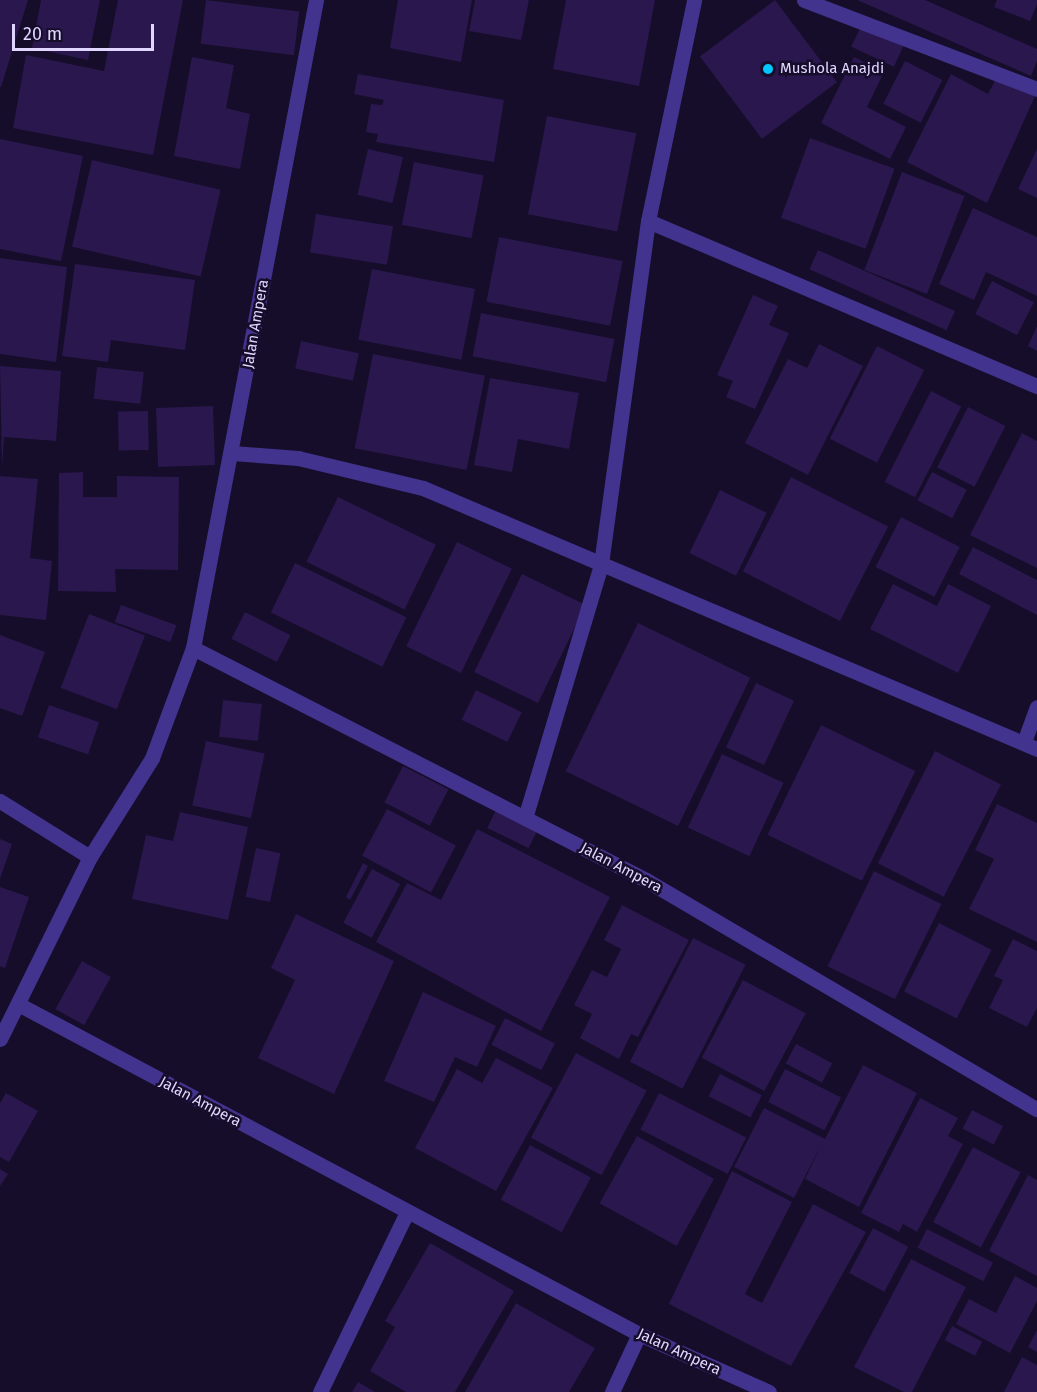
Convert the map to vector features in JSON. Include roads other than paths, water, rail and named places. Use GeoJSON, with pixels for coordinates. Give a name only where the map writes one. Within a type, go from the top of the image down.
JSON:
{"type":"FeatureCollection","features":[{"type":"Feature","properties":{"kind":"street","name":"Jalan Ampera"},"geometry":{"type":"LineString","coordinates":[[0,1039],[90,857],[152,758],[193,648],[232,453],[316,0]]}},
{"type":"Feature","properties":{"kind":"street"},"geometry":{"type":"LineString","coordinates":[[525,818],[602,564],[648,221],[694,0]]}},
{"type":"Feature","properties":{"kind":"street"},"geometry":{"type":"LineString","coordinates":[[804,0],[1037,89]]}},
{"type":"Feature","properties":{"kind":"street"},"geometry":{"type":"LineString","coordinates":[[648,221],[1037,386]]}},
{"type":"Feature","properties":{"kind":"street"},"geometry":{"type":"LineString","coordinates":[[232,453],[298,459],[423,488],[1030,745],[1037,706]]}},
{"type":"Feature","properties":{"kind":"street","name":"Jalan Ampera"},"geometry":{"type":"LineString","coordinates":[[193,648],[525,818],[770,949],[1037,1109]]}},
{"type":"Feature","properties":{"kind":"street"},"geometry":{"type":"LineString","coordinates":[[0,801],[90,857]]}},
{"type":"Feature","properties":{"kind":"street","name":"Jalan Ampera"},"geometry":{"type":"LineString","coordinates":[[18,1004],[406,1214],[639,1334],[769,1392]]}},
{"type":"Feature","properties":{"kind":"street"},"geometry":{"type":"LineString","coordinates":[[320,1392],[406,1214]]}},
{"type":"Feature","properties":{"kind":"street"},"geometry":{"type":"LineString","coordinates":[[612,1392],[639,1334]]}},
{"type":"Feature","properties":{"kind":"place","name":"Mushola Anajdi"},"geometry":{"type":"Point","coordinates":[768,69]}}]}
